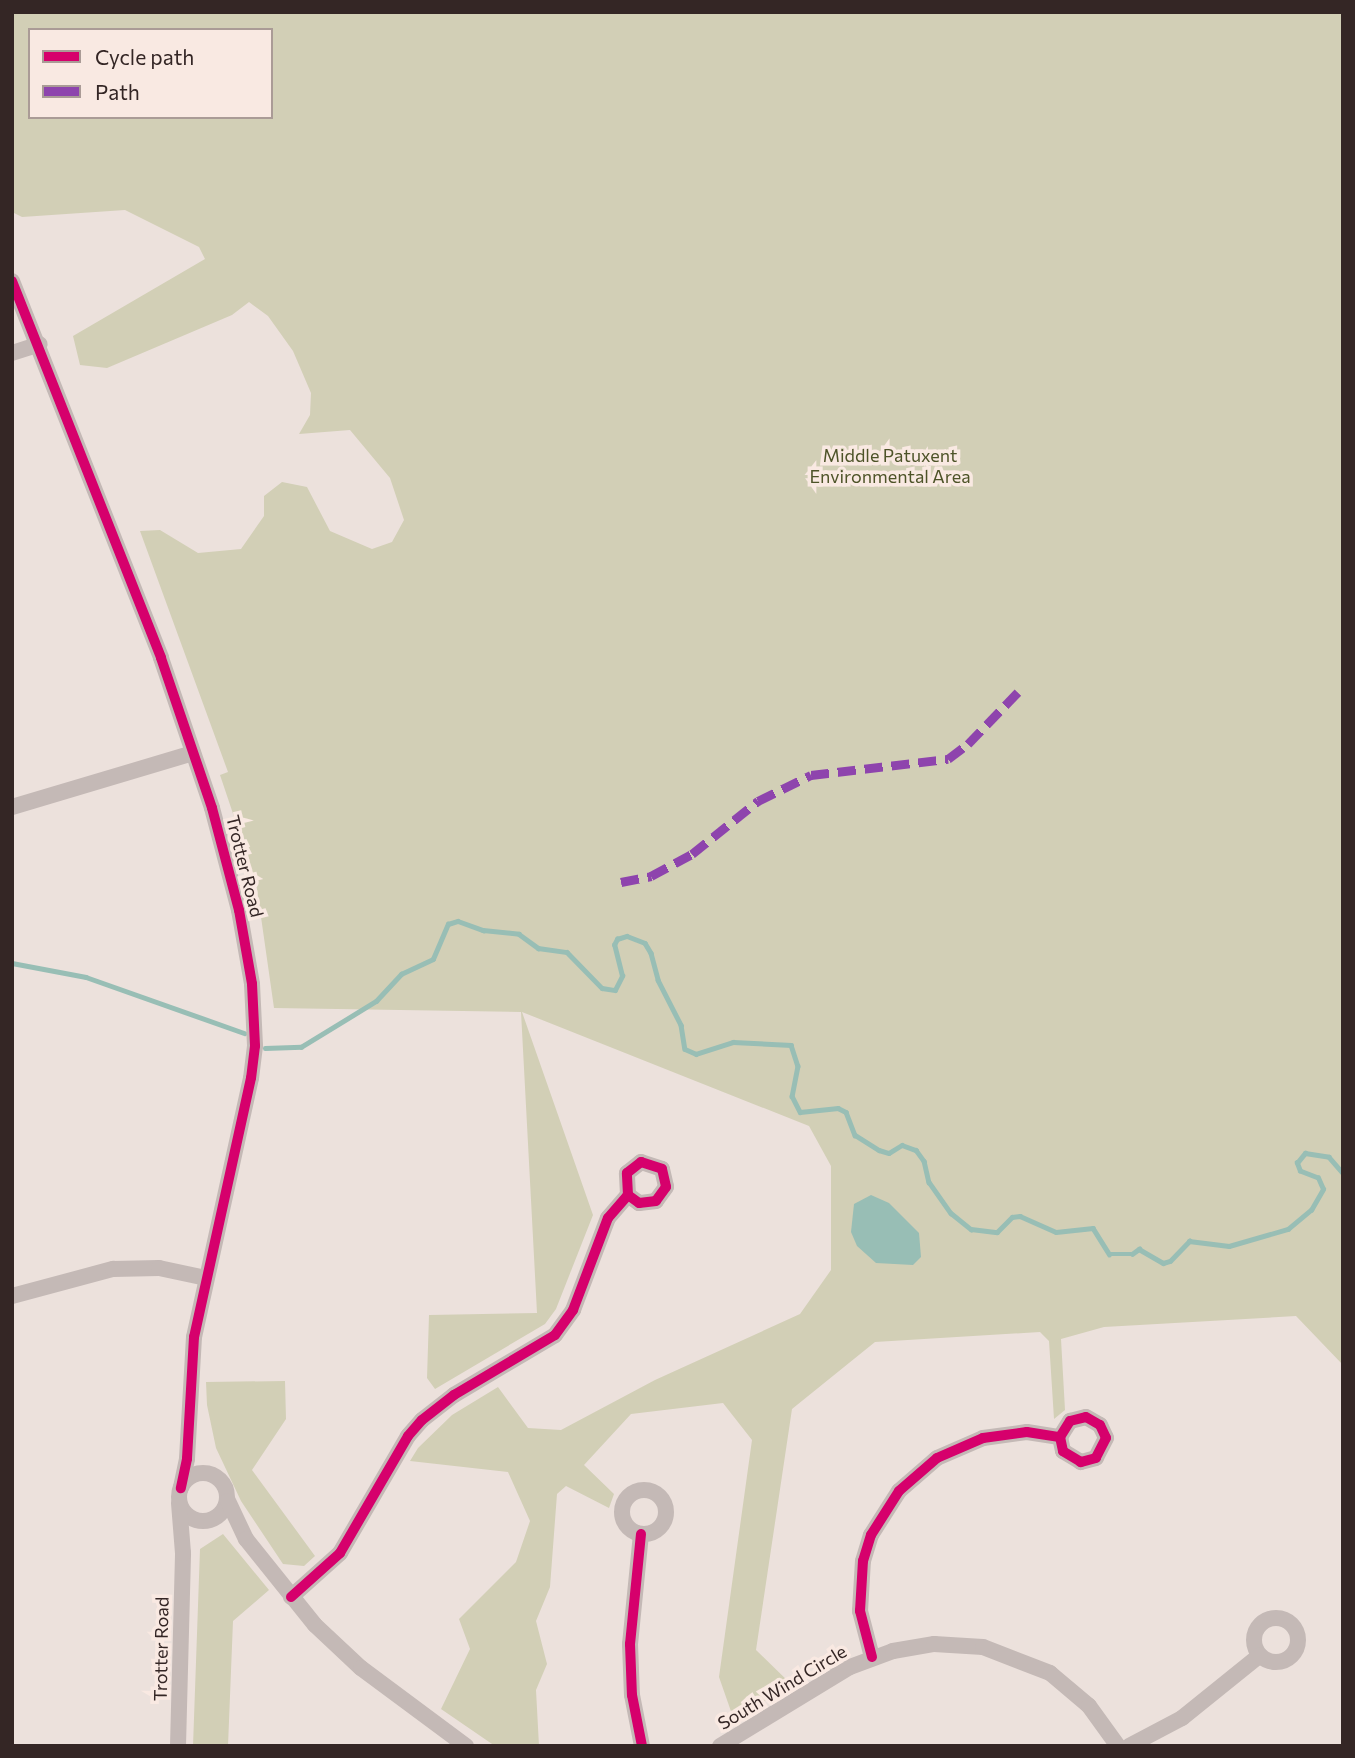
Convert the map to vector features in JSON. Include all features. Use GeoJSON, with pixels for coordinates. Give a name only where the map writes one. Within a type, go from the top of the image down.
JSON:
{"type":"FeatureCollection","features":[{"type":"Feature","properties":{"kind":"street","name":"Trotter Road"},"geometry":{"type":"LineString","coordinates":[[12,281],[40,344],[193,753],[239,910],[255,1016],[244,1116],[194,1337],[188,1437],[180,1495],[183,1553],[178,1746]]}},
{"type":"Feature","properties":{"kind":"street"},"geometry":{"type":"LineString","coordinates":[[12,353],[40,344]]}},
{"type":"Feature","properties":{"kind":"street"},"geometry":{"type":"LineString","coordinates":[[12,807],[193,753]]}},
{"type":"Feature","properties":{"kind":"street"},"geometry":{"type":"LineString","coordinates":[[291,1597],[340,1553],[408,1436],[422,1420],[454,1395],[542,1345],[565,1324],[608,1218],[628,1195]]}},
{"type":"Feature","properties":{"kind":"street"},"geometry":{"type":"LineString","coordinates":[[12,1296],[113,1269],[159,1268],[206,1278]]}},
{"type":"Feature","properties":{"kind":"street"},"geometry":{"type":"LineString","coordinates":[[872,1657],[860,1611],[863,1561],[871,1535],[899,1491],[918,1472],[959,1446],[1005,1434],[1060,1437]]}},
{"type":"Feature","properties":{"kind":"street"},"geometry":{"type":"LineString","coordinates":[[188,1437],[214,1475],[225,1486],[228,1501],[246,1539],[291,1597],[361,1668],[457,1743]]}},
{"type":"Feature","properties":{"kind":"street"},"geometry":{"type":"LineString","coordinates":[[214,1475],[191,1476],[180,1495],[189,1518],[210,1521],[246,1539]]}},
{"type":"Feature","properties":{"kind":"street"},"geometry":{"type":"LineString","coordinates":[[183,1553],[194,1532],[210,1521],[228,1501]]}},
{"type":"Feature","properties":{"kind":"street"},"geometry":{"type":"LineString","coordinates":[[641,1534],[630,1644],[632,1695],[642,1746]]}},
{"type":"Feature","properties":{"kind":"street","name":"South Wind Circle"},"geometry":{"type":"LineString","coordinates":[[720,1746],[872,1657],[934,1644],[1007,1654],[1071,1688],[1118,1746]]}},
{"type":"Feature","properties":{"kind":"street"},"geometry":{"type":"LineString","coordinates":[[1129,1746],[1182,1718],[1260,1655]]}},
{"type":"Feature","properties":{"kind":"green space","name":"Middle Patuxent Environmental Area"},"geometry":{"type":"Polygon","coordinates":[[[12,12],[1343,12],[1343,1365],[1296,1316],[1104,1327],[1061,1339],[1065,1410],[1054,1419],[1049,1341],[1040,1332],[875,1342],[792,1409],[756,1650],[792,1685],[734,1720],[719,1677],[752,1440],[723,1403],[631,1414],[584,1465],[614,1494],[609,1508],[566,1486],[557,1494],[550,1587],[536,1621],[547,1664],[536,1690],[539,1746],[495,1746],[441,1709],[470,1649],[459,1619],[516,1562],[530,1521],[508,1472],[410,1461],[418,1448],[452,1415],[498,1387],[528,1428],[561,1430],[655,1380],[800,1314],[831,1270],[831,1166],[809,1126],[522,1012],[593,1215],[556,1309],[545,1324],[435,1389],[427,1378],[429,1315],[537,1313],[521,1012],[274,1008],[256,882],[220,775],[228,772],[140,531],[160,530],[198,553],[241,549],[264,516],[264,496],[282,482],[307,487],[330,531],[372,549],[392,542],[404,520],[390,478],[350,430],[299,434],[310,415],[311,393],[293,351],[268,316],[249,302],[232,315],[107,368],[80,365],[73,336],[205,259],[199,247],[125,210],[22,217],[12,212],[12,12]]]}},
{"type":"Feature","properties":{"kind":"green space"},"geometry":{"type":"Polygon","coordinates":[[[285,1381],[286,1419],[252,1470],[315,1556],[304,1566],[283,1564],[241,1501],[216,1448],[207,1405],[206,1382],[285,1381]]]}},
{"type":"Feature","properties":{"kind":"green space"},"geometry":{"type":"Polygon","coordinates":[[[223,1534],[269,1590],[233,1621],[228,1746],[193,1746],[200,1549],[223,1534]]]}},
{"type":"Feature","properties":{"kind":"water"},"geometry":{"type":"Polygon","coordinates":[[[871,1195],[889,1203],[919,1233],[921,1257],[913,1265],[876,1263],[857,1246],[851,1232],[854,1204],[871,1195]]]}},
{"type":"Feature","properties":{"kind":"waterway"},"geometry":{"type":"LineString","coordinates":[[265,1048],[301,1047],[376,1001],[401,974],[433,959],[448,924],[458,921],[483,930],[519,934],[538,948],[567,952],[602,988],[615,990],[622,976],[614,945],[617,939],[627,936],[645,943],[651,953],[658,980],[681,1025],[685,1049],[696,1054],[733,1042],[791,1045],[798,1066],[792,1096],[800,1112],[838,1108],[846,1112],[855,1135],[879,1150],[889,1153],[902,1145],[916,1150],[924,1161],[929,1182],[951,1213],[971,1229],[997,1232],[1012,1217],[1020,1216],[1056,1232],[1093,1228],[1109,1254],[1132,1254],[1139,1249],[1163,1263],[1170,1261],[1189,1241],[1229,1246],[1288,1229],[1311,1210],[1323,1189],[1318,1178],[1300,1171],[1297,1163],[1305,1153],[1329,1157],[1343,1173]]}},
{"type":"Feature","properties":{"kind":"waterway"},"geometry":{"type":"LineString","coordinates":[[12,963],[86,977],[244,1033]]}},
{"type":"Feature","properties":{"kind":"marked path"},"geometry":{"type":"LineString","coordinates":[[621,882],[651,876],[692,854],[758,801],[811,775],[948,759],[968,744],[1018,692]]}},
{"type":"Feature","properties":{"kind":"cycle path"},"geometry":{"type":"LineString","coordinates":[[12,281],[161,658],[212,808],[239,910],[252,984],[255,1046],[251,1078],[194,1337],[187,1459],[181,1488]]}},
{"type":"Feature","properties":{"kind":"cycle path"},"geometry":{"type":"LineString","coordinates":[[291,1597],[340,1553],[408,1436],[422,1420],[454,1395],[555,1335],[573,1310],[608,1218],[628,1195],[627,1173],[641,1162],[662,1169],[666,1187],[656,1201],[639,1203],[628,1195]]}},
{"type":"Feature","properties":{"kind":"cycle path"},"geometry":{"type":"LineString","coordinates":[[872,1657],[860,1611],[863,1561],[871,1535],[899,1491],[937,1458],[983,1438],[1027,1432],[1060,1437],[1070,1421],[1086,1417],[1100,1425],[1106,1438],[1096,1458],[1081,1462],[1063,1451],[1060,1437]]}},
{"type":"Feature","properties":{"kind":"cycle path"},"geometry":{"type":"LineString","coordinates":[[641,1534],[630,1644],[632,1695],[642,1746]]}}]}
